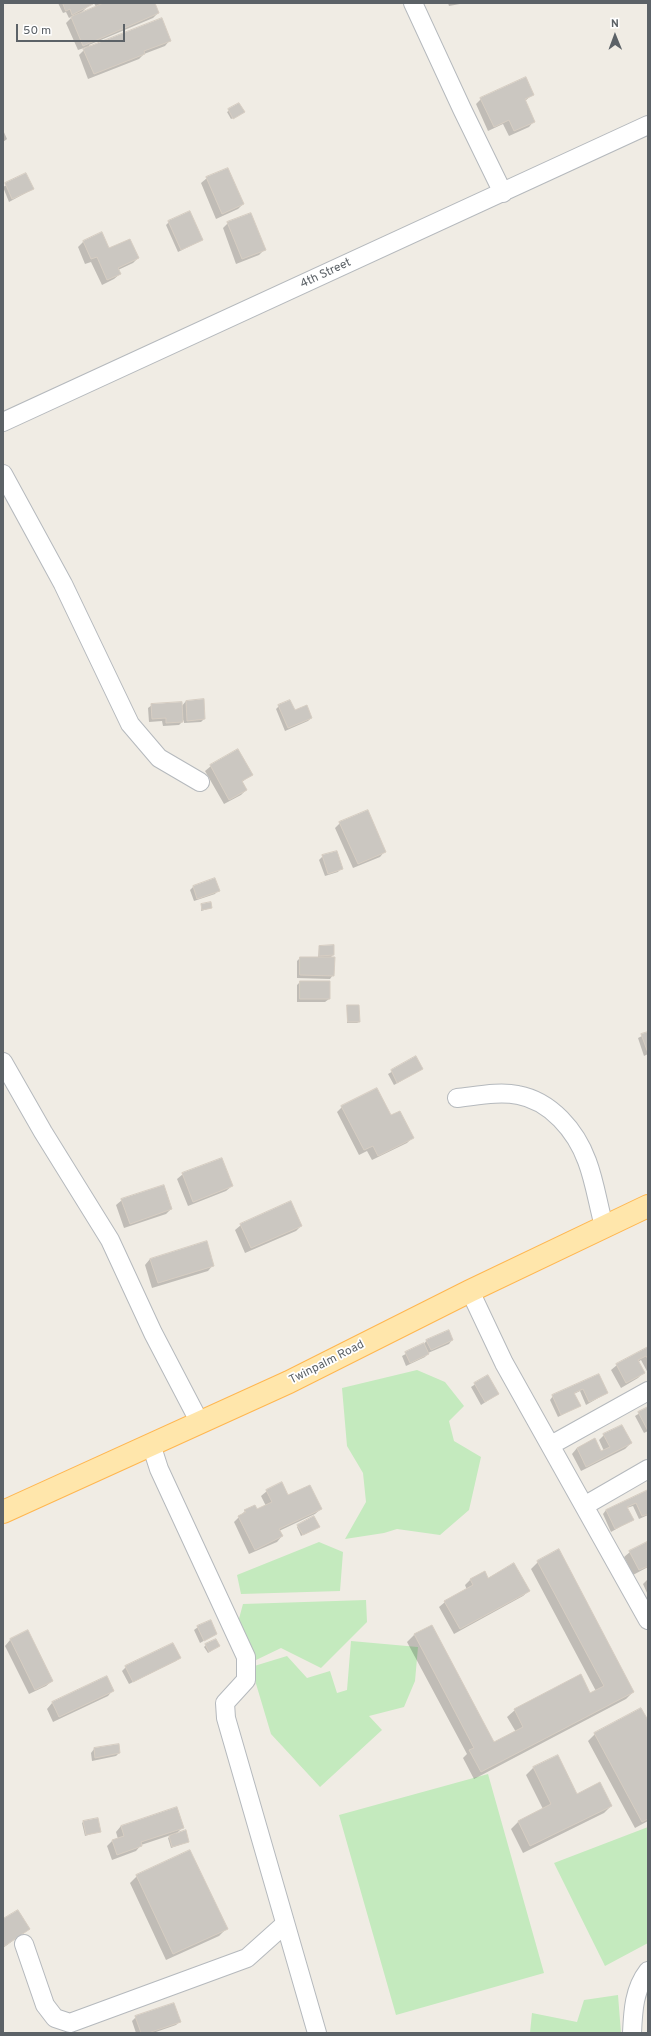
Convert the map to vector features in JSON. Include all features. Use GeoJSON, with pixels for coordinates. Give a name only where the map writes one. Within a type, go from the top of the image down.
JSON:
{"type":"FeatureCollection","features":[{"type":"Feature","properties":{"kind":"main road","name":"Twinpalm Road"},"geometry":{"type":"LineString","coordinates":[[3,1512],[151,1444],[200,1424],[289,1382],[470,1291],[648,1206]]}},
{"type":"Feature","properties":{"kind":"street"},"geometry":{"type":"LineString","coordinates":[[413,3],[503,193]]}},
{"type":"Feature","properties":{"kind":"street","name":"4th Street"},"geometry":{"type":"LineString","coordinates":[[3,422],[648,125]]}},
{"type":"Feature","properties":{"kind":"street"},"geometry":{"type":"LineString","coordinates":[[3,474],[63,584],[130,724],[159,758],[200,782]]}},
{"type":"Feature","properties":{"kind":"street"},"geometry":{"type":"LineString","coordinates":[[3,1062],[43,1132],[110,1240],[153,1333],[200,1424]]}},
{"type":"Feature","properties":{"kind":"street"},"geometry":{"type":"LineString","coordinates":[[457,1098],[487,1094],[518,1094],[544,1104],[567,1124],[587,1160],[604,1226]]}},
{"type":"Feature","properties":{"kind":"street"},"geometry":{"type":"LineString","coordinates":[[470,1291],[504,1363],[648,1620]]}},
{"type":"Feature","properties":{"kind":"street"},"geometry":{"type":"LineString","coordinates":[[551,1445],[648,1391]]}},
{"type":"Feature","properties":{"kind":"street"},"geometry":{"type":"LineString","coordinates":[[151,1444],[158,1469],[246,1657],[246,1680],[225,1703],[226,1718],[317,2033]]}},
{"type":"Feature","properties":{"kind":"street"},"geometry":{"type":"LineString","coordinates":[[584,1506],[648,1469]]}},
{"type":"Feature","properties":{"kind":"street"},"geometry":{"type":"LineString","coordinates":[[24,1944],[45,2004],[55,2018],[70,2023],[247,1958],[285,1924]]}},
{"type":"Feature","properties":{"kind":"street"},"geometry":{"type":"LineString","coordinates":[[632,2033],[635,1999],[644,1976],[648,1971]]}},
{"type":"Feature","properties":{"kind":"green space"},"geometry":{"type":"Polygon","coordinates":[[[417,1370],[445,1382],[464,1406],[449,1421],[454,1441],[481,1457],[469,1510],[440,1535],[397,1529],[384,1533],[345,1539],[366,1502],[363,1473],[347,1446],[342,1388],[417,1370]]]}},
{"type":"Feature","properties":{"kind":"green space"},"geometry":{"type":"Polygon","coordinates":[[[319,1542],[343,1552],[340,1591],[241,1594],[237,1575],[319,1542]]]}},
{"type":"Feature","properties":{"kind":"green space"},"geometry":{"type":"Polygon","coordinates":[[[366,1600],[367,1622],[321,1668],[281,1648],[254,1661],[237,1626],[243,1604],[366,1600]]]}},
{"type":"Feature","properties":{"kind":"green space"},"geometry":{"type":"Polygon","coordinates":[[[351,1641],[418,1647],[415,1681],[404,1707],[369,1716],[382,1730],[320,1787],[271,1734],[251,1667],[287,1656],[307,1678],[330,1671],[337,1693],[347,1690],[351,1641]]]}},
{"type":"Feature","properties":{"kind":"green space"},"geometry":{"type":"Polygon","coordinates":[[[488,1774],[544,1973],[396,2015],[339,1815],[488,1774]]]}},
{"type":"Feature","properties":{"kind":"green space"},"geometry":{"type":"Polygon","coordinates":[[[648,1827],[648,1943],[605,1966],[554,1863],[648,1827]]]}},
{"type":"Feature","properties":{"kind":"green space"},"geometry":{"type":"Polygon","coordinates":[[[618,1995],[621,2033],[530,2033],[532,2013],[577,2022],[584,2000],[618,1995]]]}},
{"type":"Feature","properties":{"kind":"building"},"geometry":{"type":"Polygon","coordinates":[[[63,3],[93,4],[72,15],[70,9],[66,11],[63,3]]]}},
{"type":"Feature","properties":{"kind":"building"},"geometry":{"type":"Polygon","coordinates":[[[104,3],[155,3],[159,13],[83,46],[71,17],[104,3]]]}},
{"type":"Feature","properties":{"kind":"building"},"geometry":{"type":"Polygon","coordinates":[[[162,18],[171,41],[144,51],[145,54],[94,74],[83,49],[162,18]]]}},
{"type":"Feature","properties":{"kind":"building"},"geometry":{"type":"Polygon","coordinates":[[[526,77],[534,95],[525,99],[535,122],[514,131],[509,120],[494,127],[480,98],[526,77]]]}},
{"type":"Feature","properties":{"kind":"building"},"geometry":{"type":"Polygon","coordinates":[[[239,103],[245,112],[233,119],[228,109],[239,103]]]}},
{"type":"Feature","properties":{"kind":"building"},"geometry":{"type":"Polygon","coordinates":[[[228,168],[244,204],[222,214],[206,177],[228,168]]]}},
{"type":"Feature","properties":{"kind":"building"},"geometry":{"type":"Polygon","coordinates":[[[26,173],[34,189],[12,199],[5,183],[26,173]]]}},
{"type":"Feature","properties":{"kind":"building"},"geometry":{"type":"Polygon","coordinates":[[[190,211],[203,240],[181,250],[168,221],[190,211]]]}},
{"type":"Feature","properties":{"kind":"building"},"geometry":{"type":"Polygon","coordinates":[[[251,213],[266,250],[242,259],[227,222],[251,213]]]}},
{"type":"Feature","properties":{"kind":"building"},"geometry":{"type":"Polygon","coordinates":[[[102,232],[109,248],[130,239],[139,258],[118,268],[121,274],[107,280],[97,257],[91,259],[83,241],[102,232]]]}},
{"type":"Feature","properties":{"kind":"building"},"geometry":{"type":"Polygon","coordinates":[[[204,699],[205,719],[187,721],[186,701],[204,699]]]}},
{"type":"Feature","properties":{"kind":"building"},"geometry":{"type":"Polygon","coordinates":[[[290,700],[295,710],[307,705],[312,718],[288,728],[278,705],[290,700]]]}},
{"type":"Feature","properties":{"kind":"building"},"geometry":{"type":"Polygon","coordinates":[[[182,702],[183,722],[166,723],[166,718],[152,719],[151,704],[182,702]]]}},
{"type":"Feature","properties":{"kind":"building"},"geometry":{"type":"Polygon","coordinates":[[[238,749],[253,775],[242,781],[247,790],[229,800],[210,765],[238,749]]]}},
{"type":"Feature","properties":{"kind":"building"},"geometry":{"type":"Polygon","coordinates":[[[368,810],[386,852],[358,864],[339,822],[368,810]]]}},
{"type":"Feature","properties":{"kind":"building"},"geometry":{"type":"Polygon","coordinates":[[[337,851],[343,869],[328,874],[322,855],[337,851]]]}},
{"type":"Feature","properties":{"kind":"building"},"geometry":{"type":"Polygon","coordinates":[[[215,878],[220,891],[197,899],[193,886],[215,878]]]}},
{"type":"Feature","properties":{"kind":"building"},"geometry":{"type":"Polygon","coordinates":[[[211,902],[212,908],[202,910],[201,904],[211,902]]]}},
{"type":"Feature","properties":{"kind":"building"},"geometry":{"type":"Polygon","coordinates":[[[334,945],[334,955],[319,956],[319,946],[334,945]]]}},
{"type":"Feature","properties":{"kind":"building"},"geometry":{"type":"Polygon","coordinates":[[[300,957],[335,957],[334,976],[300,975],[300,957]]]}},
{"type":"Feature","properties":{"kind":"building"},"geometry":{"type":"Polygon","coordinates":[[[300,981],[330,981],[330,999],[300,999],[300,981]]]}},
{"type":"Feature","properties":{"kind":"building"},"geometry":{"type":"Polygon","coordinates":[[[347,1005],[359,1005],[360,1022],[348,1022],[347,1005]]]}},
{"type":"Feature","properties":{"kind":"building"},"geometry":{"type":"Polygon","coordinates":[[[648,1032],[648,1053],[641,1034],[648,1032]]]}},
{"type":"Feature","properties":{"kind":"building"},"geometry":{"type":"Polygon","coordinates":[[[416,1056],[423,1069],[397,1083],[391,1070],[416,1056]]]}},
{"type":"Feature","properties":{"kind":"building"},"geometry":{"type":"Polygon","coordinates":[[[377,1088],[391,1115],[400,1111],[414,1138],[378,1156],[373,1146],[364,1150],[341,1106],[377,1088]]]}},
{"type":"Feature","properties":{"kind":"building"},"geometry":{"type":"Polygon","coordinates":[[[222,1158],[233,1186],[193,1202],[182,1173],[222,1158]]]}},
{"type":"Feature","properties":{"kind":"building"},"geometry":{"type":"Polygon","coordinates":[[[164,1185],[172,1209],[130,1224],[121,1199],[164,1185]]]}},
{"type":"Feature","properties":{"kind":"building"},"geometry":{"type":"Polygon","coordinates":[[[291,1201],[302,1226],[251,1248],[240,1224],[291,1201]]]}},
{"type":"Feature","properties":{"kind":"building"},"geometry":{"type":"Polygon","coordinates":[[[207,1241],[214,1266],[158,1283],[150,1259],[207,1241]]]}},
{"type":"Feature","properties":{"kind":"building"},"geometry":{"type":"Polygon","coordinates":[[[449,1330],[453,1340],[431,1350],[426,1340],[449,1330]]]}},
{"type":"Feature","properties":{"kind":"building"},"geometry":{"type":"Polygon","coordinates":[[[424,1343],[429,1354],[410,1363],[405,1352],[424,1343]]]}},
{"type":"Feature","properties":{"kind":"building"},"geometry":{"type":"Polygon","coordinates":[[[648,1347],[648,1359],[646,1356],[638,1360],[645,1373],[626,1383],[616,1364],[648,1347]]]}},
{"type":"Feature","properties":{"kind":"building"},"geometry":{"type":"Polygon","coordinates":[[[599,1374],[608,1393],[589,1402],[583,1389],[574,1393],[581,1406],[561,1415],[552,1395],[599,1374]]]}},
{"type":"Feature","properties":{"kind":"building"},"geometry":{"type":"Polygon","coordinates":[[[488,1375],[499,1394],[485,1402],[474,1383],[488,1375]]]}},
{"type":"Feature","properties":{"kind":"building"},"geometry":{"type":"Polygon","coordinates":[[[648,1407],[648,1431],[638,1412],[648,1407]]]}},
{"type":"Feature","properties":{"kind":"building"},"geometry":{"type":"Polygon","coordinates":[[[622,1425],[632,1443],[586,1467],[577,1448],[595,1438],[601,1451],[610,1447],[603,1434],[622,1425]]]}},
{"type":"Feature","properties":{"kind":"building"},"geometry":{"type":"Polygon","coordinates":[[[282,1482],[288,1495],[310,1485],[322,1509],[279,1529],[283,1536],[255,1550],[238,1516],[246,1512],[244,1510],[255,1505],[257,1509],[272,1502],[266,1490],[282,1482]]]}},
{"type":"Feature","properties":{"kind":"building"},"geometry":{"type":"Polygon","coordinates":[[[648,1490],[648,1514],[642,1516],[636,1503],[627,1507],[634,1520],[615,1529],[606,1510],[648,1490]]]}},
{"type":"Feature","properties":{"kind":"building"},"geometry":{"type":"Polygon","coordinates":[[[314,1516],[320,1527],[303,1535],[297,1525],[314,1516]]]}},
{"type":"Feature","properties":{"kind":"building"},"geometry":{"type":"Polygon","coordinates":[[[647,1542],[648,1566],[639,1570],[629,1551],[647,1542]]]}},
{"type":"Feature","properties":{"kind":"building"},"geometry":{"type":"Polygon","coordinates":[[[559,1549],[634,1692],[481,1772],[469,1750],[474,1748],[414,1634],[432,1625],[494,1742],[523,1727],[514,1709],[581,1674],[590,1693],[604,1686],[537,1561],[559,1549]]]}},
{"type":"Feature","properties":{"kind":"building"},"geometry":{"type":"Polygon","coordinates":[[[514,1563],[530,1591],[460,1629],[444,1601],[473,1585],[470,1579],[485,1571],[488,1578],[514,1563]]]}},
{"type":"Feature","properties":{"kind":"building"},"geometry":{"type":"Polygon","coordinates":[[[211,1620],[217,1634],[204,1641],[197,1626],[211,1620]]]}},
{"type":"Feature","properties":{"kind":"building"},"geometry":{"type":"Polygon","coordinates":[[[28,1630],[53,1681],[35,1690],[10,1639],[28,1630]]]}},
{"type":"Feature","properties":{"kind":"building"},"geometry":{"type":"Polygon","coordinates":[[[216,1639],[220,1646],[209,1652],[205,1644],[216,1639]]]}},
{"type":"Feature","properties":{"kind":"building"},"geometry":{"type":"Polygon","coordinates":[[[173,1643],[181,1658],[133,1682],[125,1666],[173,1643]]]}},
{"type":"Feature","properties":{"kind":"building"},"geometry":{"type":"Polygon","coordinates":[[[107,1676],[114,1691],[59,1717],[52,1702],[107,1676]]]}},
{"type":"Feature","properties":{"kind":"building"},"geometry":{"type":"Polygon","coordinates":[[[641,1708],[648,1720],[648,1819],[642,1822],[594,1733],[641,1708]]]}},
{"type":"Feature","properties":{"kind":"building"},"geometry":{"type":"Polygon","coordinates":[[[119,1744],[120,1753],[95,1758],[94,1748],[119,1744]]]}},
{"type":"Feature","properties":{"kind":"building"},"geometry":{"type":"Polygon","coordinates":[[[558,1755],[577,1794],[600,1782],[612,1806],[530,1846],[518,1821],[551,1804],[533,1767],[558,1755]]]}},
{"type":"Feature","properties":{"kind":"building"},"geometry":{"type":"Polygon","coordinates":[[[177,1807],[184,1828],[141,1842],[142,1846],[117,1855],[112,1840],[124,1836],[121,1826],[177,1807]]]}},
{"type":"Feature","properties":{"kind":"building"},"geometry":{"type":"Polygon","coordinates":[[[98,1818],[101,1832],[86,1835],[83,1821],[98,1818]]]}},
{"type":"Feature","properties":{"kind":"building"},"geometry":{"type":"Polygon","coordinates":[[[186,1830],[189,1842],[172,1847],[169,1836],[186,1830]]]}},
{"type":"Feature","properties":{"kind":"building"},"geometry":{"type":"Polygon","coordinates":[[[190,1850],[228,1929],[173,1954],[136,1875],[190,1850]]]}},
{"type":"Feature","properties":{"kind":"building"},"geometry":{"type":"Polygon","coordinates":[[[18,1910],[30,1929],[3,1947],[3,1919],[18,1910]]]}},
{"type":"Feature","properties":{"kind":"building"},"geometry":{"type":"Polygon","coordinates":[[[174,2003],[181,2022],[148,2033],[141,2033],[135,2016],[174,2003]]]}}]}
